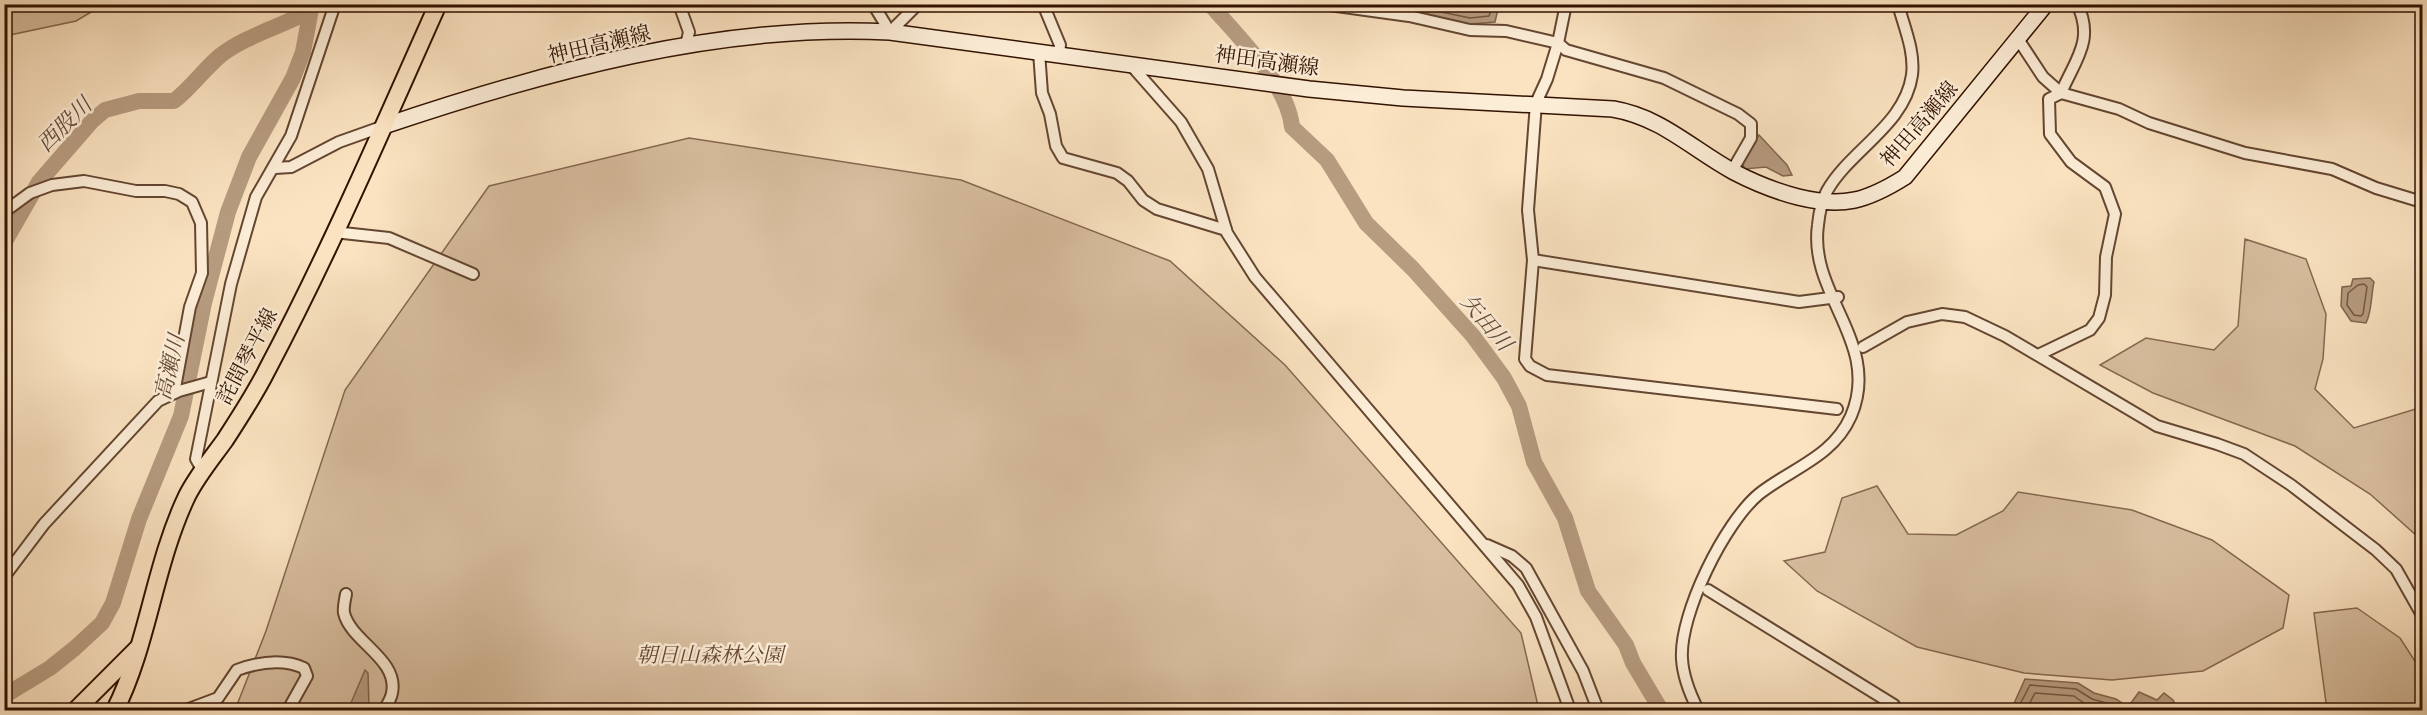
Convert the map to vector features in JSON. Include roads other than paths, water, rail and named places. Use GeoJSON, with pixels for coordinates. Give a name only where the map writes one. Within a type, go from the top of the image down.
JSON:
{"type":"FeatureCollection","features":[{"type":"Feature","properties":{"kind":"main road","name":"詫間琴平線"},"geometry":{"type":"LineString","coordinates":[[76,711],[109,680],[136,649],[175,522],[203,471],[252,398],[334,232],[438,4]]}},
{"type":"Feature","properties":{"kind":"main road","name":"神田高瀬線"},"geometry":{"type":"LineString","coordinates":[[384,126],[488,91],[686,45],[845,31],[890,32],[1380,96],[1536,103],[1629,111],[1664,126],[1732,171],[1767,189],[1824,204],[1854,202],[1883,191],[1905,177],[2046,4]]}},
{"type":"Feature","properties":{"kind":"main road"},"geometry":{"type":"LineString","coordinates":[[115,711],[134,668],[136,649]]}},
{"type":"Feature","properties":{"kind":"main road"},"geometry":{"type":"LineString","coordinates":[[109,680],[125,691]]}},
{"type":"Feature","properties":{"kind":"street"},"geometry":{"type":"LineString","coordinates":[[203,471],[196,459],[210,399],[206,383],[231,284],[256,197],[275,168],[291,136],[335,4]]}},
{"type":"Feature","properties":{"kind":"street"},"geometry":{"type":"LineString","coordinates":[[679,4],[689,32],[686,45]]}},
{"type":"Feature","properties":{"kind":"street"},"geometry":{"type":"LineString","coordinates":[[873,4],[890,32],[918,4]]}},
{"type":"Feature","properties":{"kind":"street"},"geometry":{"type":"LineString","coordinates":[[1043,4],[1060,45],[1059,54]]}},
{"type":"Feature","properties":{"kind":"street"},"geometry":{"type":"LineString","coordinates":[[1322,4],[1409,16],[1470,30],[1506,31],[1558,43],[1570,52],[1664,78],[1747,119],[1753,130],[1751,138],[1732,171]]}},
{"type":"Feature","properties":{"kind":"street"},"geometry":{"type":"LineString","coordinates":[[1566,4],[1548,79],[1536,103],[1528,210],[1533,260],[1525,359],[1530,366],[1547,375],[1837,409]]}},
{"type":"Feature","properties":{"kind":"street"},"geometry":{"type":"LineString","coordinates":[[1698,711],[1685,678],[1682,640],[1688,619],[1716,552],[1728,530],[1758,495],[1814,460],[1836,441],[1851,418],[1856,402],[1860,377],[1857,356],[1836,298],[1820,264],[1817,227],[1824,197],[1833,183],[1897,111],[1908,94],[1912,74],[1912,55],[1898,4]]}},
{"type":"Feature","properties":{"kind":"street"},"geometry":{"type":"LineString","coordinates":[[2038,355],[2090,330],[2099,318],[2105,295],[2106,257],[2115,214],[2105,187],[2072,162],[2050,134],[2049,99],[2061,93],[2085,40],[2085,23],[2077,4]]}},
{"type":"Feature","properties":{"kind":"street"},"geometry":{"type":"LineString","coordinates":[[2018,39],[2043,77],[2061,93],[2119,109],[2149,123],[2245,153],[2332,169],[2376,188],[2422,202]]}},
{"type":"Feature","properties":{"kind":"street"},"geometry":{"type":"LineString","coordinates":[[1040,52],[1042,93],[1050,114],[1056,147],[1063,158],[1117,174],[1128,181],[1143,200],[1157,209],[1226,230]]}},
{"type":"Feature","properties":{"kind":"street"},"geometry":{"type":"LineString","coordinates":[[1130,63],[1182,122],[1208,169],[1226,230],[1255,277],[1518,585],[1536,617],[1570,711]]}},
{"type":"Feature","properties":{"kind":"street"},"geometry":{"type":"LineString","coordinates":[[275,168],[291,167],[339,142],[384,126]]}},
{"type":"Feature","properties":{"kind":"street"},"geometry":{"type":"LineString","coordinates":[[4,212],[30,193],[52,185],[84,181],[136,191],[151,190],[179,194],[192,202],[201,223],[202,273],[190,307],[176,392]]}},
{"type":"Feature","properties":{"kind":"street"},"geometry":{"type":"LineString","coordinates":[[334,232],[389,238],[473,274]]}},
{"type":"Feature","properties":{"kind":"street"},"geometry":{"type":"LineString","coordinates":[[1533,260],[1799,302],[1836,298]]}},
{"type":"Feature","properties":{"kind":"street"},"geometry":{"type":"LineString","coordinates":[[1863,347],[1907,322],[1942,314],[1965,318],[2038,355],[2157,426],[2244,454],[2291,485],[2376,550],[2396,570],[2422,615]]}},
{"type":"Feature","properties":{"kind":"street"},"geometry":{"type":"LineString","coordinates":[[4,577],[44,524],[158,401],[176,392],[206,383]]}},
{"type":"Feature","properties":{"kind":"street"},"geometry":{"type":"LineString","coordinates":[[1484,543],[1512,556],[1526,568],[1583,671],[1598,711]]}},
{"type":"Feature","properties":{"kind":"street"},"geometry":{"type":"LineString","coordinates":[[1708,590],[1894,705],[1891,711]]}},
{"type":"Feature","properties":{"kind":"street"},"geometry":{"type":"LineString","coordinates":[[346,594],[343,611],[347,621],[374,651],[391,676],[392,692],[384,711]]}},
{"type":"Feature","properties":{"kind":"street"},"geometry":{"type":"LineString","coordinates":[[186,711],[218,698],[237,670],[272,662],[292,662],[304,668],[307,676],[288,711]]}},
{"type":"Feature","properties":{"kind":"water"},"geometry":{"type":"Polygon","coordinates":[[[1419,5],[1499,5],[1495,22],[1469,24],[1418,14],[1419,5]]]}},
{"type":"Feature","properties":{"kind":"water"},"geometry":{"type":"Polygon","coordinates":[[[1759,135],[1787,165],[1792,175],[1783,176],[1766,167],[1744,169],[1743,161],[1759,135]]]}},
{"type":"Feature","properties":{"kind":"water"},"geometry":{"type":"Polygon","coordinates":[[[2370,278],[2374,282],[2368,319],[2366,323],[2351,321],[2341,306],[2342,287],[2351,286],[2353,279],[2370,278]]]}},
{"type":"Feature","properties":{"kind":"water"},"geometry":{"type":"Polygon","coordinates":[[[365,670],[368,673],[368,710],[348,710],[365,670]]]}},
{"type":"Feature","properties":{"kind":"water"},"geometry":{"type":"Polygon","coordinates":[[[2025,679],[2078,683],[2094,693],[2116,699],[2128,707],[2139,692],[2157,700],[2164,693],[2173,700],[2177,709],[2011,710],[2025,679]]]}},
{"type":"Feature","properties":{"kind":"waterway","name":"高瀬川"},"geometry":{"type":"LineString","coordinates":[[4,696],[50,668],[75,648],[102,623],[113,603],[139,519],[181,416],[204,303],[228,212],[249,157],[293,78],[303,52],[312,4]]}},
{"type":"Feature","properties":{"kind":"waterway","name":"矢田川"},"geometry":{"type":"LineString","coordinates":[[1210,4],[1272,78],[1288,111],[1292,127],[1327,160],[1366,223],[1413,269],[1473,336],[1504,378],[1519,406],[1534,462],[1565,518],[1588,591],[1626,645],[1633,663],[1661,710]]}},
{"type":"Feature","properties":{"kind":"waterway","name":"西股川"},"geometry":{"type":"LineString","coordinates":[[4,243],[39,182],[92,121],[105,110],[139,101],[174,101],[215,60],[231,48],[309,11]]}},
{"type":"Feature","properties":{"kind":"park label","name":"朝日山森林公園"},"geometry":{"type":"Point","coordinates":[710,655]}}]}
